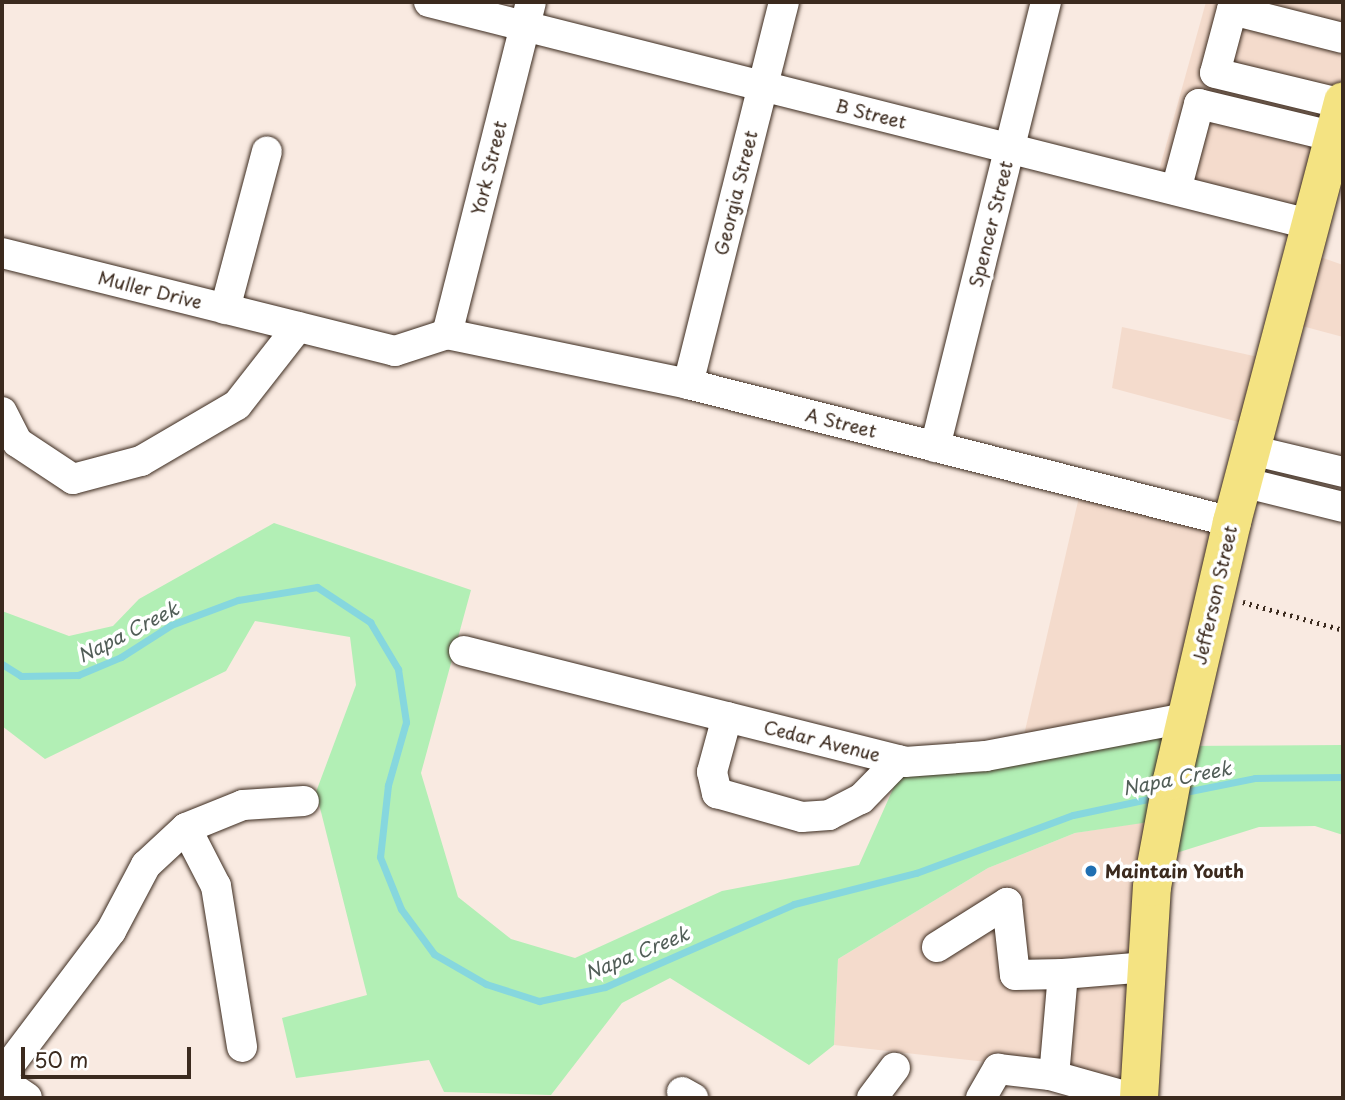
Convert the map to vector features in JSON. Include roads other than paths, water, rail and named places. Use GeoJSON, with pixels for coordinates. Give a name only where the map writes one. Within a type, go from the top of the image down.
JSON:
{"type":"FeatureCollection","features":[{"type":"Feature","properties":{"kind":"main road","name":"Jefferson Street"},"geometry":{"type":"LineString","coordinates":[[1139,1098],[1157,860],[1182,736],[1246,466],[1338,136]]}},
{"type":"Feature","properties":{"kind":"street","name":"B Street"},"geometry":{"type":"LineString","coordinates":[[429,2],[528,14],[763,86],[1313,225]]}},
{"type":"Feature","properties":{"kind":"street","name":"Georgia Street"},"geometry":{"type":"LineString","coordinates":[[688,384],[784,2]]}},
{"type":"Feature","properties":{"kind":"street","name":"Spencer Street"},"geometry":{"type":"LineString","coordinates":[[935,447],[1046,2]]}},
{"type":"Feature","properties":{"kind":"street"},"geometry":{"type":"LineString","coordinates":[[1176,190],[1199,104],[1215,73],[1233,6],[1343,38]]}},
{"type":"Feature","properties":{"kind":"street","name":"York Street"},"geometry":{"type":"LineString","coordinates":[[447,334],[528,14]]}},
{"type":"Feature","properties":{"kind":"street"},"geometry":{"type":"LineString","coordinates":[[1215,73],[1338,136]]}},
{"type":"Feature","properties":{"kind":"street"},"geometry":{"type":"LineString","coordinates":[[1199,104],[1338,136]]}},
{"type":"Feature","properties":{"kind":"street"},"geometry":{"type":"LineString","coordinates":[[225,309],[267,151]]}},
{"type":"Feature","properties":{"kind":"street","name":"Muller Drive"},"geometry":{"type":"LineString","coordinates":[[2,253],[395,351],[447,334]]}},
{"type":"Feature","properties":{"kind":"street"},"geometry":{"type":"LineString","coordinates":[[2,412],[17,442],[74,479],[141,461],[237,405],[299,327]]}},
{"type":"Feature","properties":{"kind":"street","name":"A Street"},"geometry":{"type":"LineString","coordinates":[[447,334],[688,384],[1232,522]]}},
{"type":"Feature","properties":{"kind":"street"},"geometry":{"type":"LineString","coordinates":[[1246,466],[1343,472]]}},
{"type":"Feature","properties":{"kind":"street"},"geometry":{"type":"LineString","coordinates":[[1246,466],[1343,507]]}},
{"type":"Feature","properties":{"kind":"street","name":"Cedar Avenue"},"geometry":{"type":"LineString","coordinates":[[464,651],[899,760],[986,756],[1182,736]]}},
{"type":"Feature","properties":{"kind":"street"},"geometry":{"type":"LineString","coordinates":[[727,717],[712,772],[711,784],[717,793],[802,817],[829,815],[861,799],[899,760]]}},
{"type":"Feature","properties":{"kind":"street"},"geometry":{"type":"LineString","coordinates":[[2,1075],[111,931],[146,865],[187,828],[243,805],[304,801]]}},
{"type":"Feature","properties":{"kind":"street"},"geometry":{"type":"LineString","coordinates":[[187,828],[216,886],[242,1047]]}},
{"type":"Feature","properties":{"kind":"street"},"geometry":{"type":"LineString","coordinates":[[937,947],[1007,903],[1015,975],[1147,967]]}},
{"type":"Feature","properties":{"kind":"street"},"geometry":{"type":"LineString","coordinates":[[1055,1065],[1063,974]]}},
{"type":"Feature","properties":{"kind":"street"},"geometry":{"type":"LineString","coordinates":[[872,1098],[895,1068]]}},
{"type":"Feature","properties":{"kind":"street"},"geometry":{"type":"LineString","coordinates":[[981,1098],[998,1069],[1050,1075],[1132,1098]]}},
{"type":"Feature","properties":{"kind":"street"},"geometry":{"type":"LineString","coordinates":[[2,1081],[27,1098]]}},
{"type":"Feature","properties":{"kind":"waterway","name":"Napa Creek"},"geometry":{"type":"LineString","coordinates":[[2,664],[21,676],[78,675],[121,657],[171,625],[238,600],[317,587],[370,622],[398,669],[406,722],[388,785],[380,857],[401,909],[434,954],[486,984],[539,1001],[605,987],[794,904],[916,873],[1073,815],[1158,797]]}},
{"type":"Feature","properties":{"kind":"waterway","name":"Napa Creek"},"geometry":{"type":"LineString","coordinates":[[1180,793],[1255,778],[1343,777]]}},
{"type":"Feature","properties":{"kind":"place","name":"Maintain Youth"},"geometry":{"type":"Point","coordinates":[1091,871]}}]}
